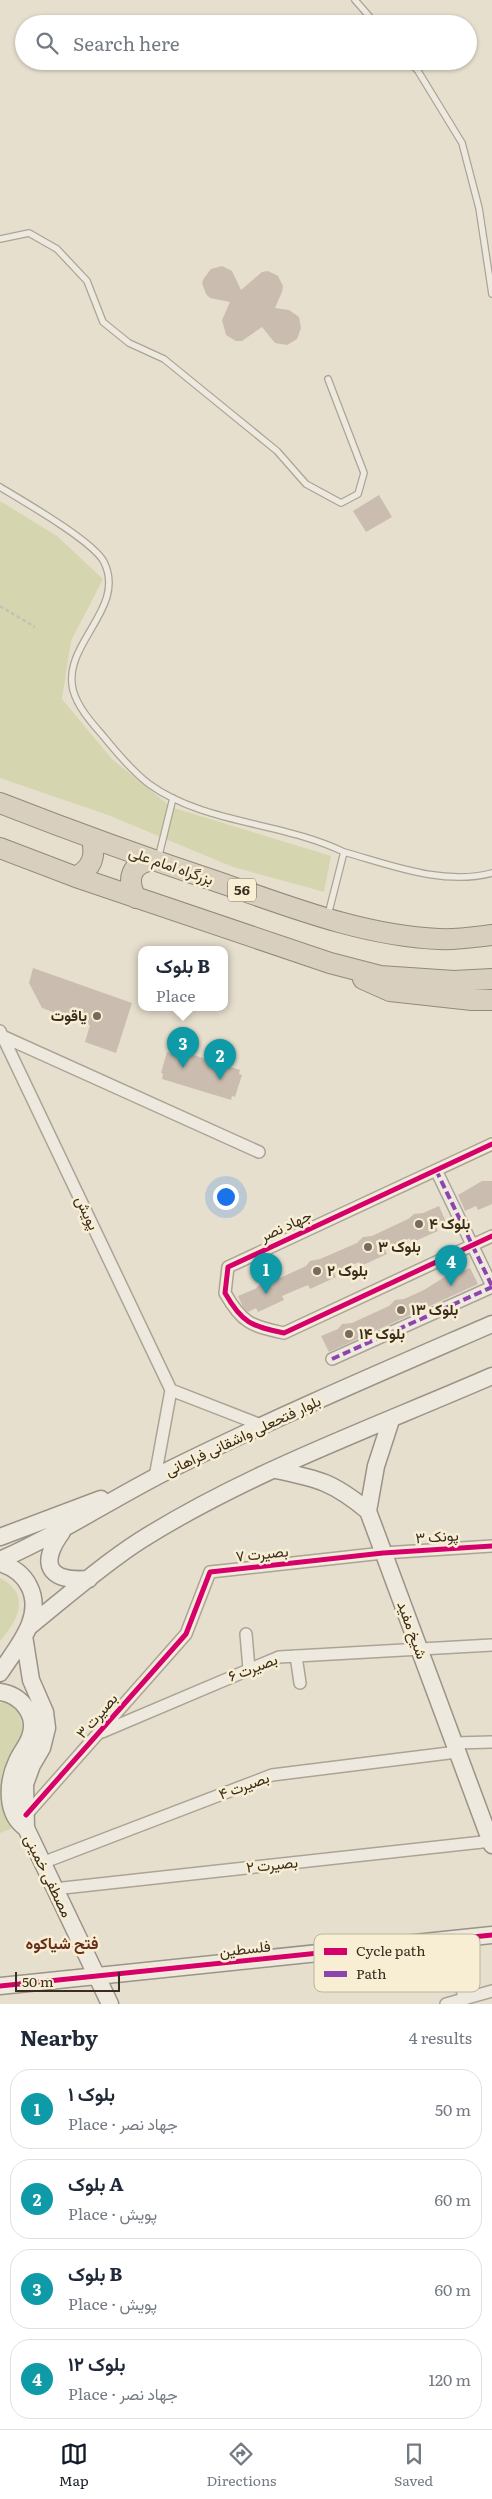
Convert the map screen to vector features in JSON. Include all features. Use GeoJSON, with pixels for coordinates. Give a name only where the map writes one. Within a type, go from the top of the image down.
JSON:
{"type":"FeatureCollection","features":[{"type":"Feature","properties":{"kind":"highway","name":"بزرگراه امام علی"},"geometry":{"type":"LineString","coordinates":[[0,803],[92,839],[327,918],[368,929],[408,936],[441,939],[492,935]]}},
{"type":"Feature","properties":{"kind":"highway"},"geometry":{"type":"LineString","coordinates":[[76,877],[86,871],[93,862],[95,850],[92,839]]}},
{"type":"Feature","properties":{"kind":"highway"},"geometry":{"type":"LineString","coordinates":[[0,848],[136,898],[330,963],[380,976],[454,981],[492,979]]}},
{"type":"Feature","properties":{"kind":"highway"},"geometry":{"type":"LineString","coordinates":[[136,898],[130,881],[131,873],[137,865],[155,861]]}},
{"type":"Feature","properties":{"kind":"highway"},"geometry":{"type":"LineString","coordinates":[[330,963],[390,991],[472,1000],[492,1000]]}},
{"type":"Feature","properties":{"kind":"street"},"geometry":{"type":"LineString","coordinates":[[0,852],[21,856]]}},
{"type":"Feature","properties":{"kind":"street","name":"پویش"},"geometry":{"type":"LineString","coordinates":[[1,1034],[259,1152]]}},
{"type":"Feature","properties":{"kind":"street","name":"پویش"},"geometry":{"type":"LineString","coordinates":[[1,1034],[171,1390]]}},
{"type":"Feature","properties":{"kind":"street","name":"جهاد نصر"},"geometry":{"type":"LineString","coordinates":[[492,1144],[228,1266],[225,1293],[242,1318],[255,1327],[284,1333],[492,1236]]}},
{"type":"Feature","properties":{"kind":"street"},"geometry":{"type":"LineString","coordinates":[[332,1359],[492,1286],[436,1170]]}},
{"type":"Feature","properties":{"kind":"street","name":"بلوار فتحعلی واشقانی فراهانی"},"geometry":{"type":"LineString","coordinates":[[0,1561],[63,1530],[130,1490],[261,1425],[492,1324]]}},
{"type":"Feature","properties":{"kind":"street"},"geometry":{"type":"LineString","coordinates":[[0,1673],[27,1631],[140,1541],[208,1503],[276,1470],[492,1376]]}},
{"type":"Feature","properties":{"kind":"street"},"geometry":{"type":"LineString","coordinates":[[154,1478],[171,1390],[261,1425]]}},
{"type":"Feature","properties":{"kind":"street"},"geometry":{"type":"LineString","coordinates":[[276,1470],[318,1479],[336,1486],[368,1511],[376,1466],[391,1420]]}},
{"type":"Feature","properties":{"kind":"street"},"geometry":{"type":"LineString","coordinates":[[0,1537],[130,1490]]}},
{"type":"Feature","properties":{"kind":"street","name":"شیخ مفید"},"geometry":{"type":"LineString","coordinates":[[368,1511],[491,1842]]}},
{"type":"Feature","properties":{"kind":"street"},"geometry":{"type":"LineString","coordinates":[[63,1530],[49,1552],[51,1567],[60,1576],[77,1580],[90,1579]]}},
{"type":"Feature","properties":{"kind":"street","name":"پونک ۳"},"geometry":{"type":"LineString","coordinates":[[383,1553],[492,1546]]}},
{"type":"Feature","properties":{"kind":"street","name":"بصیرت ۷"},"geometry":{"type":"LineString","coordinates":[[186,1634],[210,1572],[383,1553]]}},
{"type":"Feature","properties":{"kind":"street"},"geometry":{"type":"LineString","coordinates":[[0,1561],[18,1572],[32,1591],[34,1603],[27,1631]]}},
{"type":"Feature","properties":{"kind":"street","name":"مصطفی خمینی"},"geometry":{"type":"LineString","coordinates":[[27,1631],[31,1680],[45,1712],[46,1728],[42,1748],[32,1765],[25,1784],[26,1822],[42,1863],[110,2004]]}},
{"type":"Feature","properties":{"kind":"street","name":"بصیرت ۳"},"geometry":{"type":"LineString","coordinates":[[26,1822],[98,1734],[186,1634]]}},
{"type":"Feature","properties":{"kind":"street"},"geometry":{"type":"LineString","coordinates":[[246,1634],[249,1669]]}},
{"type":"Feature","properties":{"kind":"street","name":"بصیرت ۶"},"geometry":{"type":"LineString","coordinates":[[98,1734],[279,1657],[492,1645]]}},
{"type":"Feature","properties":{"kind":"street"},"geometry":{"type":"LineString","coordinates":[[296,1656],[300,1684]]}},
{"type":"Feature","properties":{"kind":"street","name":"مصطفی خمینی"},"geometry":{"type":"LineString","coordinates":[[0,1692],[19,1700],[32,1719],[31,1735],[14,1767],[10,1787],[12,1811],[16,1822],[26,1822]]}},
{"type":"Feature","properties":{"kind":"street","name":"بصیرت ۴"},"geometry":{"type":"LineString","coordinates":[[42,1863],[272,1775],[492,1742]]}},
{"type":"Feature","properties":{"kind":"street","name":"بصیرت ۲"},"geometry":{"type":"LineString","coordinates":[[54,1889],[491,1842]]}},
{"type":"Feature","properties":{"kind":"street","name":"فلسطین"},"geometry":{"type":"LineString","coordinates":[[0,1986],[314,1955]]}},
{"type":"Feature","properties":{"kind":"street"},"geometry":{"type":"LineString","coordinates":[[446,2004],[492,1991]]}},
{"type":"Feature","properties":{"kind":"street"},"geometry":{"type":"LineString","coordinates":[[463,1992],[465,1999]]}},
{"type":"Feature","properties":{"kind":"lane"},"geometry":{"type":"LineString","coordinates":[[355,0],[368,15]]}},
{"type":"Feature","properties":{"kind":"lane"},"geometry":{"type":"LineString","coordinates":[[417,70],[462,143],[479,208],[492,294]]}},
{"type":"Feature","properties":{"kind":"lane"},"geometry":{"type":"LineString","coordinates":[[0,239],[29,233],[57,249],[87,281],[103,322],[130,343],[164,359],[277,451],[306,484],[342,503],[358,494],[364,473],[328,380]]}},
{"type":"Feature","properties":{"kind":"lane"},"geometry":{"type":"LineString","coordinates":[[0,487],[78,538],[103,561],[110,581],[103,610],[80,646],[72,673],[74,690],[86,716],[117,753],[148,783],[186,805],[296,834],[344,852],[422,874],[468,879],[492,874]]}},
{"type":"Feature","properties":{"kind":"lane"},"geometry":{"type":"LineString","coordinates":[[155,861],[173,798]]}},
{"type":"Feature","properties":{"kind":"lane"},"geometry":{"type":"LineString","coordinates":[[327,918],[344,852]]}},
{"type":"Feature","properties":{"kind":"path"},"geometry":{"type":"LineString","coordinates":[[0,606],[35,627]]}},
{"type":"Feature","properties":{"kind":"green space"},"geometry":{"type":"Polygon","coordinates":[[[0,501],[57,536],[103,579],[71,641],[62,699],[112,759],[171,807],[331,856],[324,892],[233,867],[108,815],[0,778],[0,501]]]}},
{"type":"Feature","properties":{"kind":"green space"},"geometry":{"type":"Polygon","coordinates":[[[0,1578],[16,1592],[19,1608],[12,1625],[0,1641],[0,1578]]]}},
{"type":"Feature","properties":{"kind":"green space"},"geometry":{"type":"Polygon","coordinates":[[[0,1703],[8,1703],[17,1710],[22,1725],[23,1738],[10,1792],[11,1829],[0,1833],[0,1703]]]}},
{"type":"Feature","properties":{"kind":"building"},"geometry":{"type":"Polygon","coordinates":[[[222,266],[232,271],[241,290],[262,272],[268,271],[278,276],[283,286],[275,308],[289,310],[299,317],[301,328],[297,339],[287,345],[275,343],[262,327],[242,341],[236,341],[226,335],[222,320],[230,302],[210,298],[206,294],[202,283],[211,269],[222,266]]]}},
{"type":"Feature","properties":{"kind":"building"},"geometry":{"type":"Polygon","coordinates":[[[379,495],[392,517],[366,532],[353,511],[379,495]]]}},
{"type":"Feature","properties":{"kind":"building","name":"یاقوت"},"geometry":{"type":"Polygon","coordinates":[[[33,968],[132,1003],[116,1053],[85,1042],[90,1025],[42,1008],[29,983],[33,968]]]}},
{"type":"Feature","properties":{"kind":"building"},"geometry":{"type":"Polygon","coordinates":[[[172,1048],[240,1070],[239,1074],[242,1075],[235,1097],[232,1096],[231,1100],[162,1079],[163,1074],[161,1073],[167,1052],[170,1053],[172,1048]]]}},
{"type":"Feature","properties":{"kind":"building"},"geometry":{"type":"Polygon","coordinates":[[[482,1181],[492,1181],[492,1204],[478,1210],[476,1206],[465,1211],[458,1195],[482,1181]]]}},
{"type":"Feature","properties":{"kind":"building"},"geometry":{"type":"Polygon","coordinates":[[[439,1206],[446,1222],[436,1227],[438,1231],[411,1243],[410,1238],[385,1250],[387,1254],[361,1266],[359,1262],[334,1273],[336,1277],[310,1289],[308,1285],[282,1296],[284,1300],[258,1312],[256,1308],[248,1312],[243,1307],[238,1296],[255,1289],[261,1283],[269,1283],[306,1266],[310,1261],[320,1259],[357,1243],[363,1237],[372,1236],[408,1219],[414,1214],[423,1213],[439,1206]]]}},
{"type":"Feature","properties":{"kind":"building"},"geometry":{"type":"Polygon","coordinates":[[[470,1268],[478,1284],[329,1352],[321,1336],[338,1329],[342,1324],[352,1323],[389,1306],[395,1300],[404,1299],[424,1290],[446,1276],[454,1275],[470,1268]]]}},
{"type":"Feature","properties":{"kind":"marked path"},"geometry":{"type":"LineString","coordinates":[[436,1170],[492,1286]]}},
{"type":"Feature","properties":{"kind":"marked path"},"geometry":{"type":"LineString","coordinates":[[332,1359],[492,1287]]}},
{"type":"Feature","properties":{"kind":"cycle path"},"geometry":{"type":"LineString","coordinates":[[492,1144],[228,1267],[225,1293],[237,1311],[248,1322],[284,1333],[492,1236]]}},
{"type":"Feature","properties":{"kind":"cycle path"},"geometry":{"type":"LineString","coordinates":[[26,1815],[186,1634],[210,1572],[383,1553],[492,1546]]}},
{"type":"Feature","properties":{"kind":"cycle path"},"geometry":{"type":"LineString","coordinates":[[480,1936],[492,1935]]}},
{"type":"Feature","properties":{"kind":"cycle path"},"geometry":{"type":"LineString","coordinates":[[0,1986],[314,1953]]}},
{"type":"Feature","properties":{"kind":"place","name":"یاقوت"},"geometry":{"type":"Point","coordinates":[97,1016]}},
{"type":"Feature","properties":{"kind":"place","name":"بلوک B"},"geometry":{"type":"Point","coordinates":[183,1068]}},
{"type":"Feature","properties":{"kind":"place","name":"بلوک A"},"geometry":{"type":"Point","coordinates":[220,1080]}},
{"type":"Feature","properties":{"kind":"place","name":"بلوک ۴"},"geometry":{"type":"Point","coordinates":[419,1224]}},
{"type":"Feature","properties":{"kind":"place","name":"بلوک ۳"},"geometry":{"type":"Point","coordinates":[368,1247]}},
{"type":"Feature","properties":{"kind":"place","name":"بلوک ۲"},"geometry":{"type":"Point","coordinates":[317,1271]}},
{"type":"Feature","properties":{"kind":"place","name":"بلوک ۱۲"},"geometry":{"type":"Point","coordinates":[451,1286]}},
{"type":"Feature","properties":{"kind":"place","name":"بلوک ۱"},"geometry":{"type":"Point","coordinates":[266,1294]}},
{"type":"Feature","properties":{"kind":"place","name":"بلوک ۱۳"},"geometry":{"type":"Point","coordinates":[401,1310]}},
{"type":"Feature","properties":{"kind":"place","name":"بلوک ۱۴"},"geometry":{"type":"Point","coordinates":[349,1334]}},
{"type":"Feature","properties":{"kind":"district","name":"فتح شیاکوه"},"geometry":{"type":"Point","coordinates":[62,1943]}}]}
